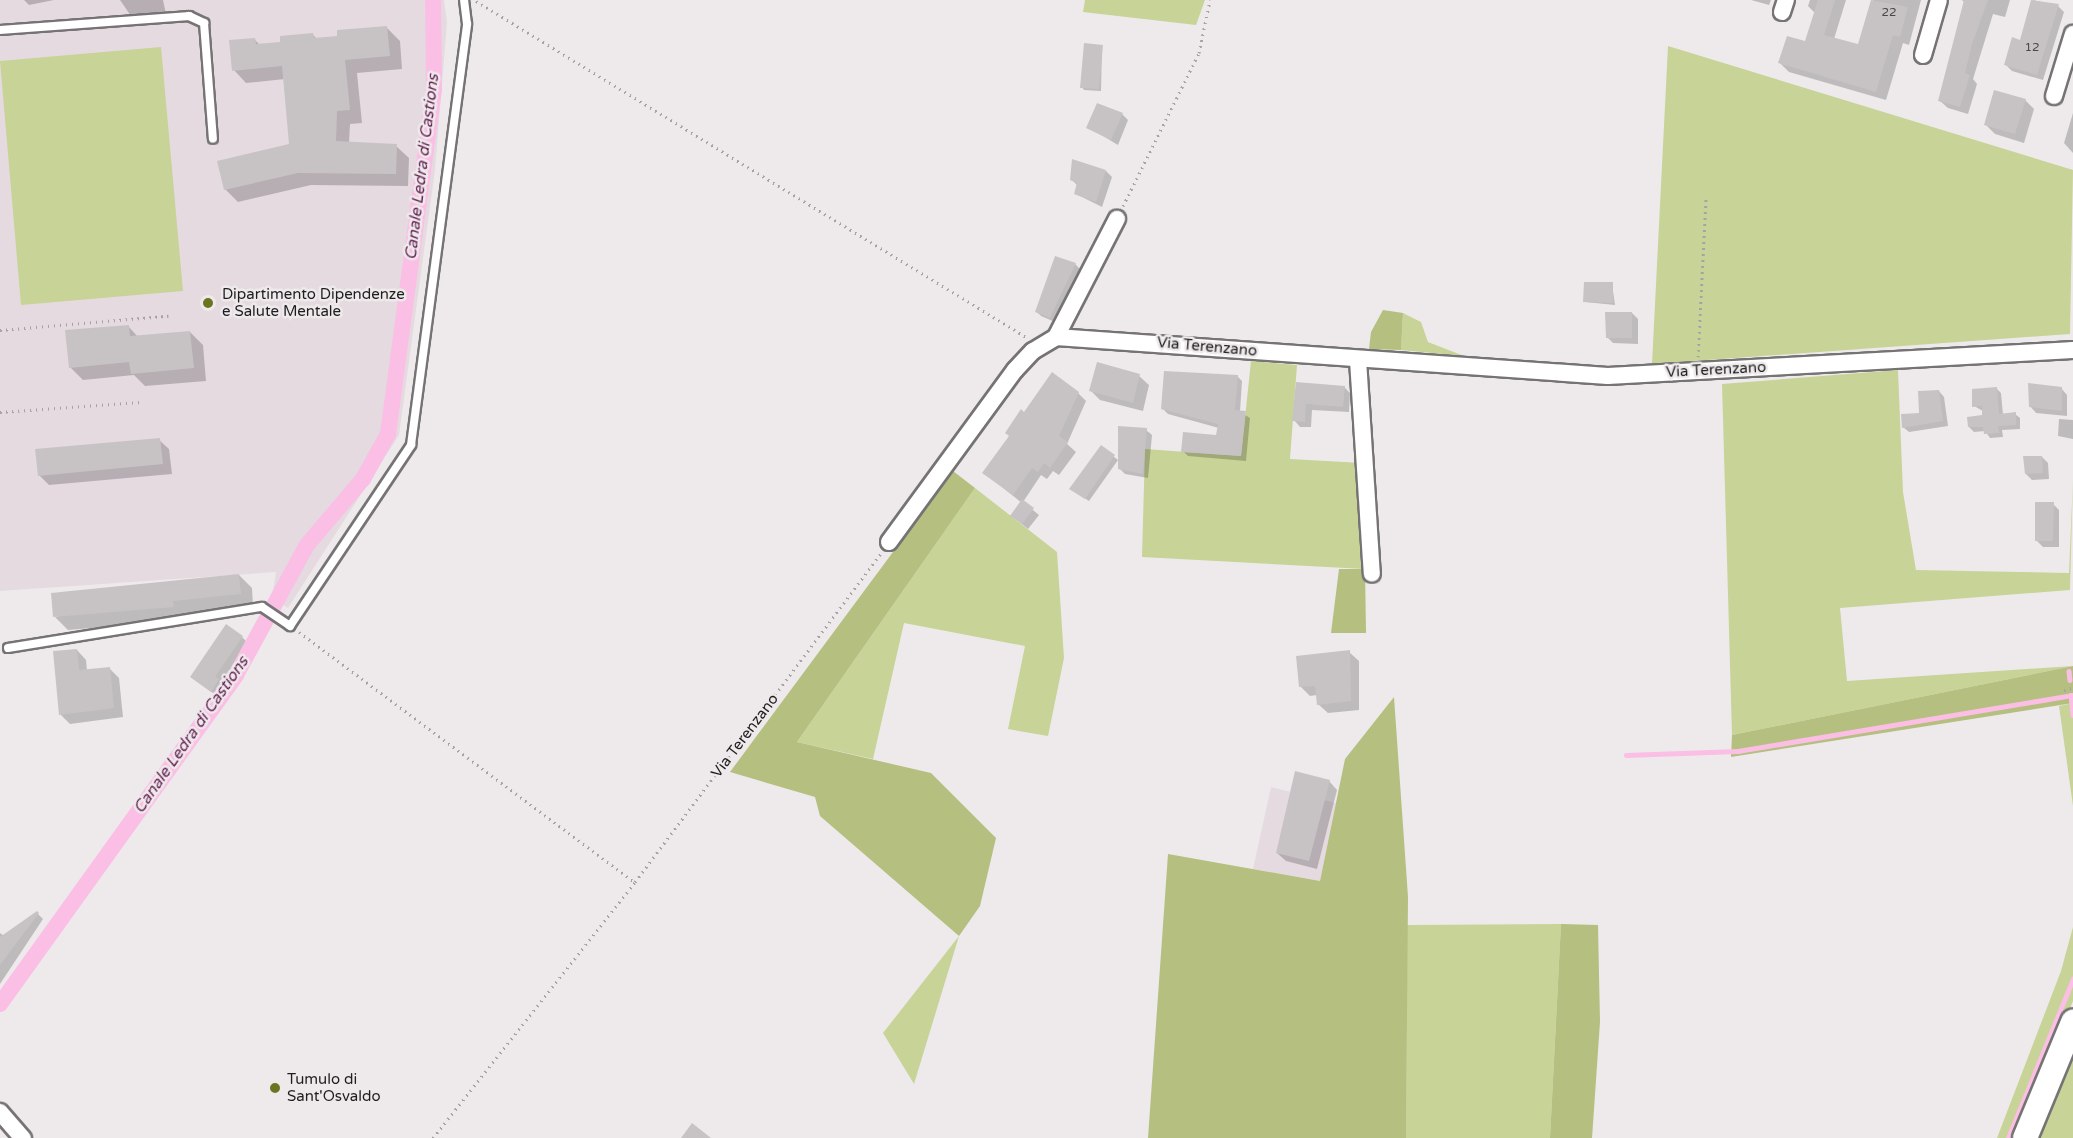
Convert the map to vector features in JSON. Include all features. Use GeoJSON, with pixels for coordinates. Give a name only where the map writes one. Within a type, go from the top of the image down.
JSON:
{"type":"FeatureCollection","features":[{"type":"Feature","properties":{"kind":"main road"},"geometry":{"type":"LineString","coordinates":[[2025,1138],[2073,1022]]}},
{"type":"Feature","properties":{"kind":"street"},"geometry":{"type":"LineString","coordinates":[[1923,55],[1939,0]]}},
{"type":"Feature","properties":{"kind":"street"},"geometry":{"type":"LineString","coordinates":[[2054,96],[2073,34]]}},
{"type":"Feature","properties":{"kind":"street"},"geometry":{"type":"LineString","coordinates":[[889,542],[1015,370],[1041,345],[1056,337],[1117,219]]}},
{"type":"Feature","properties":{"kind":"street","name":"Via Terenzano"},"geometry":{"type":"LineString","coordinates":[[1056,337],[1608,376],[2073,350]]}},
{"type":"Feature","properties":{"kind":"street"},"geometry":{"type":"LineString","coordinates":[[1358,360],[1372,574]]}},
{"type":"Feature","properties":{"kind":"street"},"geometry":{"type":"LineString","coordinates":[[0,1112],[23,1138]]}},
{"type":"Feature","properties":{"kind":"lane"},"geometry":{"type":"LineString","coordinates":[[8,648],[262,607],[290,626],[411,445],[467,24],[464,0]]}},
{"type":"Feature","properties":{"kind":"lane"},"geometry":{"type":"LineString","coordinates":[[0,30],[189,16],[204,23],[213,139]]}},
{"type":"Feature","properties":{"kind":"path"},"geometry":{"type":"LineString","coordinates":[[474,0],[1041,345]]}},
{"type":"Feature","properties":{"kind":"path"},"geometry":{"type":"LineString","coordinates":[[1117,219],[1199,53],[1210,0]]}},
{"type":"Feature","properties":{"kind":"path"},"geometry":{"type":"LineString","coordinates":[[1698,371],[1706,197]]}},
{"type":"Feature","properties":{"kind":"path"},"geometry":{"type":"LineString","coordinates":[[0,330],[168,316]]}},
{"type":"Feature","properties":{"kind":"path"},"geometry":{"type":"LineString","coordinates":[[0,412],[141,402]]}},
{"type":"Feature","properties":{"kind":"path","name":"Via Terenzano"},"geometry":{"type":"LineString","coordinates":[[433,1138],[635,882],[889,542]]}},
{"type":"Feature","properties":{"kind":"path"},"geometry":{"type":"LineString","coordinates":[[290,626],[635,882]]}},
{"type":"Feature","properties":{"kind":"path"},"geometry":{"type":"LineString","coordinates":[[2064,690],[2073,688]]}},
{"type":"Feature","properties":{"kind":"shaded area","name":"Dipartimento Dipendenze e Salute Mentale"},"geometry":{"type":"Polygon","coordinates":[[[0,0],[444,0],[447,22],[435,170],[399,435],[288,608],[272,598],[276,572],[0,591],[0,0]]]}},
{"type":"Feature","properties":{"kind":"shaded area"},"geometry":{"type":"Polygon","coordinates":[[[1271,787],[1336,803],[1320,881],[1253,869],[1271,787]]]}},
{"type":"Feature","properties":{"kind":"green space"},"geometry":{"type":"Polygon","coordinates":[[[1085,0],[1205,0],[1196,25],[1083,12],[1085,0]]]}},
{"type":"Feature","properties":{"kind":"green space"},"geometry":{"type":"Polygon","coordinates":[[[1668,46],[2073,170],[2070,334],[1652,364],[1668,46]]]}},
{"type":"Feature","properties":{"kind":"green space"},"geometry":{"type":"Polygon","coordinates":[[[161,47],[183,291],[21,305],[0,61],[161,47]]]}},
{"type":"Feature","properties":{"kind":"green space"},"geometry":{"type":"Polygon","coordinates":[[[1383,310],[1403,313],[1401,350],[1369,349],[1371,332],[1383,310]]]}},
{"type":"Feature","properties":{"kind":"green space"},"geometry":{"type":"Polygon","coordinates":[[[1403,313],[1421,322],[1428,342],[1464,356],[1401,350],[1403,313]]]}},
{"type":"Feature","properties":{"kind":"green space"},"geometry":{"type":"Polygon","coordinates":[[[1251,361],[1297,365],[1290,459],[1362,463],[1365,569],[1142,557],[1145,449],[1241,456],[1251,361]]]}},
{"type":"Feature","properties":{"kind":"green space"},"geometry":{"type":"Polygon","coordinates":[[[1898,370],[1903,492],[1916,570],[2069,573],[2073,479],[2070,590],[1840,608],[1847,681],[2073,666],[1732,735],[1722,384],[1898,370]]]}},
{"type":"Feature","properties":{"kind":"green space"},"geometry":{"type":"Polygon","coordinates":[[[953,471],[975,488],[797,742],[931,773],[996,838],[980,906],[959,936],[820,816],[815,797],[730,772],[953,471]]]}},
{"type":"Feature","properties":{"kind":"green space"},"geometry":{"type":"Polygon","coordinates":[[[975,488],[1057,552],[1064,658],[1048,736],[1008,729],[1025,646],[904,623],[873,759],[797,742],[975,488]]]}},
{"type":"Feature","properties":{"kind":"green space"},"geometry":{"type":"Polygon","coordinates":[[[1339,569],[1365,569],[1366,633],[1331,633],[1339,569]]]}},
{"type":"Feature","properties":{"kind":"green space"},"geometry":{"type":"Polygon","coordinates":[[[2073,666],[2073,703],[1731,757],[1732,735],[2073,666]]]}},
{"type":"Feature","properties":{"kind":"green space"},"geometry":{"type":"Polygon","coordinates":[[[1394,697],[1408,897],[1406,1138],[1148,1138],[1168,854],[1320,881],[1345,759],[1394,697]]]}},
{"type":"Feature","properties":{"kind":"green space"},"geometry":{"type":"Polygon","coordinates":[[[2073,703],[2073,806],[2059,706],[2073,703]]]}},
{"type":"Feature","properties":{"kind":"green space"},"geometry":{"type":"Polygon","coordinates":[[[1561,924],[1550,1138],[1406,1138],[1407,925],[1561,924]]]}},
{"type":"Feature","properties":{"kind":"green space"},"geometry":{"type":"Polygon","coordinates":[[[1561,924],[1598,925],[1600,1022],[1592,1138],[1550,1138],[1561,924]]]}},
{"type":"Feature","properties":{"kind":"green space"},"geometry":{"type":"Polygon","coordinates":[[[2073,927],[2073,1001],[2017,1138],[1997,1138],[2061,971],[2073,927]]]}},
{"type":"Feature","properties":{"kind":"green space"},"geometry":{"type":"Polygon","coordinates":[[[959,936],[914,1084],[883,1033],[959,936]]]}},
{"type":"Feature","properties":{"kind":"green space"},"geometry":{"type":"Polygon","coordinates":[[[2073,1057],[2073,1138],[2040,1138],[2073,1057]]]}},
{"type":"Feature","properties":{"kind":"building"},"geometry":{"type":"Polygon","coordinates":[[[1818,0],[1835,0],[1824,35],[1858,44],[1871,0],[1908,7],[1900,37],[1893,35],[1876,92],[1778,63],[1787,36],[1805,41],[1818,0]]]}},
{"type":"Feature","properties":{"kind":"building"},"geometry":{"type":"Polygon","coordinates":[[[1964,0],[1988,0],[1972,44],[1965,73],[1970,75],[1960,107],[1938,101],[1964,0]]]}},
{"type":"Feature","properties":{"kind":"building"},"geometry":{"type":"Polygon","coordinates":[[[2031,0],[2059,4],[2037,75],[2004,65],[2012,37],[2020,40],[2031,0]]]}},
{"type":"Feature","properties":{"kind":"building"},"geometry":{"type":"Polygon","coordinates":[[[387,26],[390,56],[345,60],[350,110],[337,111],[336,141],[397,144],[396,174],[298,173],[224,190],[217,161],[289,144],[282,66],[232,71],[229,40],[255,38],[256,44],[280,42],[280,36],[313,33],[314,38],[337,36],[337,30],[387,26]]]}},
{"type":"Feature","properties":{"kind":"building"},"geometry":{"type":"Polygon","coordinates":[[[1084,43],[1103,45],[1099,89],[1080,88],[1084,43]]]}},
{"type":"Feature","properties":{"kind":"building"},"geometry":{"type":"Polygon","coordinates":[[[1994,90],[2026,99],[2015,134],[1984,125],[1994,90]]]}},
{"type":"Feature","properties":{"kind":"building"},"geometry":{"type":"Polygon","coordinates":[[[1097,103],[1123,113],[1111,140],[1086,128],[1097,103]]]}},
{"type":"Feature","properties":{"kind":"building"},"geometry":{"type":"Polygon","coordinates":[[[1072,159],[1106,170],[1096,202],[1074,194],[1077,183],[1070,180],[1072,159]]]}},
{"type":"Feature","properties":{"kind":"building"},"geometry":{"type":"Polygon","coordinates":[[[1055,256],[1076,263],[1050,318],[1035,312],[1055,256]]]}},
{"type":"Feature","properties":{"kind":"building"},"geometry":{"type":"Polygon","coordinates":[[[1584,282],[1613,282],[1613,303],[1583,302],[1584,282]]]}},
{"type":"Feature","properties":{"kind":"building"},"geometry":{"type":"Polygon","coordinates":[[[1605,312],[1632,312],[1632,338],[1606,338],[1605,312]]]}},
{"type":"Feature","properties":{"kind":"building"},"geometry":{"type":"Polygon","coordinates":[[[129,325],[130,336],[190,331],[194,368],[131,374],[129,362],[69,368],[65,330],[129,325]]]}},
{"type":"Feature","properties":{"kind":"building"},"geometry":{"type":"Polygon","coordinates":[[[1097,362],[1140,374],[1133,403],[1089,391],[1097,362]]]}},
{"type":"Feature","properties":{"kind":"building"},"geometry":{"type":"Polygon","coordinates":[[[1164,371],[1238,375],[1235,410],[1246,411],[1241,456],[1181,452],[1183,432],[1216,435],[1218,424],[1161,409],[1164,371]]]}},
{"type":"Feature","properties":{"kind":"building"},"geometry":{"type":"Polygon","coordinates":[[[1052,372],[1079,392],[1059,436],[1068,442],[1050,468],[1044,463],[1038,472],[1032,468],[1013,495],[982,473],[1009,436],[1005,433],[1021,409],[1024,412],[1052,372]]]}},
{"type":"Feature","properties":{"kind":"building"},"geometry":{"type":"Polygon","coordinates":[[[1296,382],[1345,386],[1343,407],[1306,404],[1305,422],[1292,421],[1296,382]]]}},
{"type":"Feature","properties":{"kind":"building"},"geometry":{"type":"Polygon","coordinates":[[[2028,383],[2062,387],[2062,411],[2029,407],[2028,383]]]}},
{"type":"Feature","properties":{"kind":"building"},"geometry":{"type":"Polygon","coordinates":[[[1997,387],[1999,414],[2016,412],[2016,425],[1998,426],[1999,433],[1984,434],[1983,427],[1968,427],[1967,417],[1982,415],[1982,406],[1972,407],[1972,389],[1997,387]]]}},
{"type":"Feature","properties":{"kind":"building"},"geometry":{"type":"Polygon","coordinates":[[[1939,390],[1943,421],[1902,428],[1901,414],[1919,413],[1918,391],[1939,390]]]}},
{"type":"Feature","properties":{"kind":"building"},"geometry":{"type":"Polygon","coordinates":[[[1118,426],[1147,428],[1143,474],[1118,469],[1118,426]]]}},
{"type":"Feature","properties":{"kind":"building"},"geometry":{"type":"Polygon","coordinates":[[[160,438],[163,464],[38,476],[35,449],[160,438]]]}},
{"type":"Feature","properties":{"kind":"building"},"geometry":{"type":"Polygon","coordinates":[[[1101,445],[1115,455],[1085,499],[1069,489],[1101,445]]]}},
{"type":"Feature","properties":{"kind":"building"},"geometry":{"type":"Polygon","coordinates":[[[2023,456],[2042,456],[2043,473],[2025,474],[2023,456]]]}},
{"type":"Feature","properties":{"kind":"building"},"geometry":{"type":"Polygon","coordinates":[[[1022,499],[1034,508],[1022,524],[1010,516],[1022,499]]]}},
{"type":"Feature","properties":{"kind":"building"},"geometry":{"type":"Polygon","coordinates":[[[2035,502],[2054,502],[2053,541],[2035,541],[2035,502]]]}},
{"type":"Feature","properties":{"kind":"building"},"geometry":{"type":"Polygon","coordinates":[[[239,574],[241,594],[173,601],[174,607],[53,617],[51,593],[239,574]]]}},
{"type":"Feature","properties":{"kind":"building"},"geometry":{"type":"Polygon","coordinates":[[[226,624],[243,636],[215,677],[219,679],[211,692],[190,677],[226,624]]]}},
{"type":"Feature","properties":{"kind":"building"},"geometry":{"type":"Polygon","coordinates":[[[77,649],[79,670],[110,667],[114,708],[59,715],[53,651],[77,649]]]}},
{"type":"Feature","properties":{"kind":"building"},"geometry":{"type":"Polygon","coordinates":[[[1350,650],[1351,701],[1317,705],[1315,686],[1299,687],[1296,656],[1350,650]]]}},
{"type":"Feature","properties":{"kind":"building"},"geometry":{"type":"Polygon","coordinates":[[[1295,771],[1330,780],[1309,861],[1276,853],[1295,771]]]}},
{"type":"Feature","properties":{"kind":"building"},"geometry":{"type":"Polygon","coordinates":[[[37,911],[39,913],[0,965],[0,937],[37,911]]]}},
{"type":"Feature","properties":{"kind":"building"},"geometry":{"type":"Polygon","coordinates":[[[692,1123],[711,1138],[681,1138],[692,1123]]]}},
{"type":"Feature","properties":{"kind":"waterway","name":"Canale Ledra di Castions"},"geometry":{"type":"LineString","coordinates":[[0,1004],[236,675],[307,545],[363,479],[388,434],[434,89],[433,0]]}},
{"type":"Feature","properties":{"kind":"waterway"},"geometry":{"type":"LineString","coordinates":[[2069,671],[2070,680]]}},
{"type":"Feature","properties":{"kind":"waterway"},"geometry":{"type":"LineString","coordinates":[[1626,755],[1738,751],[2071,695],[2073,715]]}},
{"type":"Feature","properties":{"kind":"waterway"},"geometry":{"type":"LineString","coordinates":[[2008,1138],[2073,979]]}},
{"type":"Feature","properties":{"kind":"place","name":"Dipartimento Dipendenze e Salute Mentale"},"geometry":{"type":"Point","coordinates":[208,303]}},
{"type":"Feature","properties":{"kind":"place","name":"Tumulo di Sant'Osvaldo"},"geometry":{"type":"Point","coordinates":[275,1088]}}]}
